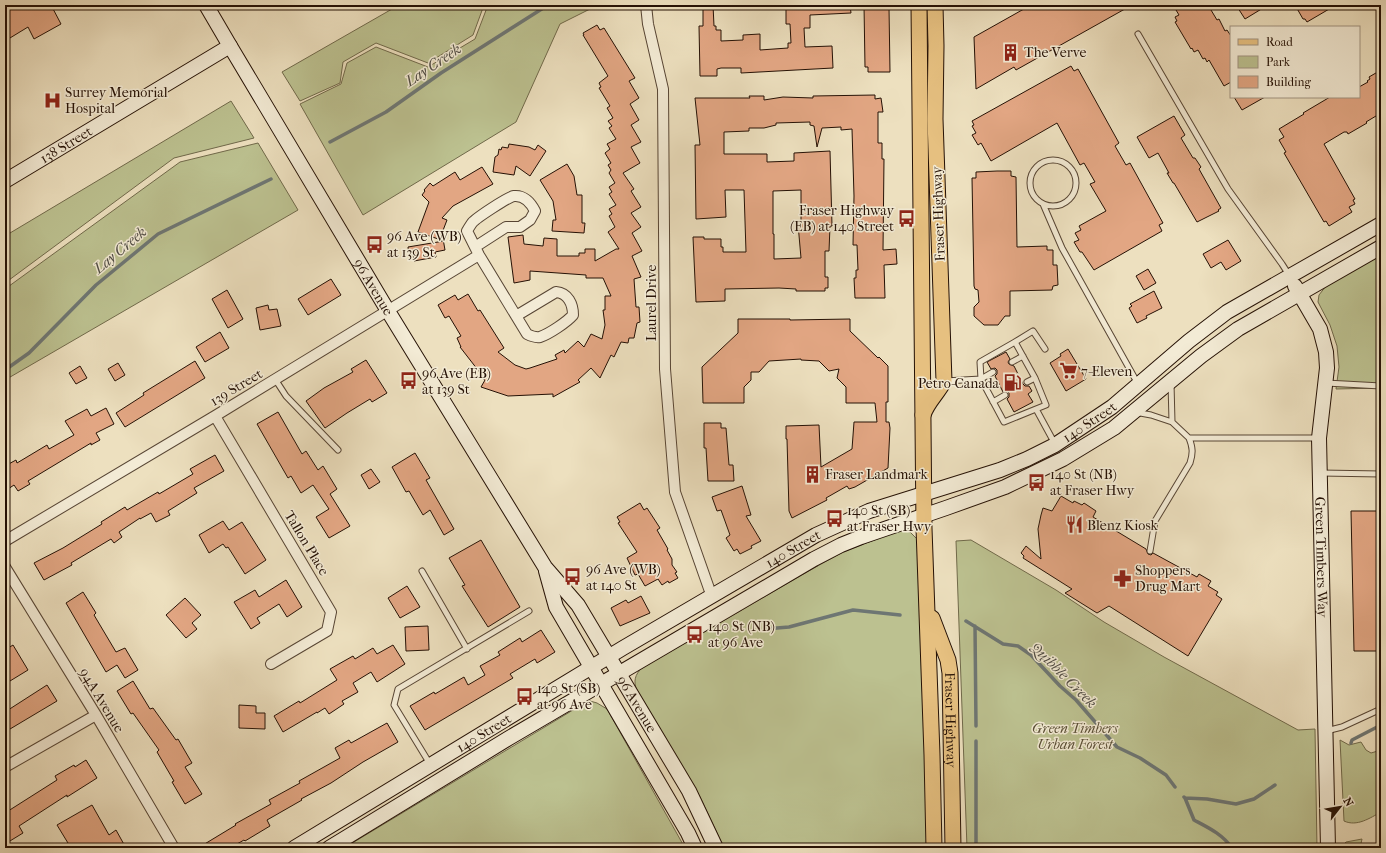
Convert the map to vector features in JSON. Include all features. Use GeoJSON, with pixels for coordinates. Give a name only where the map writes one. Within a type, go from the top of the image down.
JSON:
{"type":"FeatureCollection","features":[{"type":"Feature","properties":{"kind":"main road","name":"96 Avenue"},"geometry":{"type":"LineString","coordinates":[[206,5],[388,310],[545,567],[578,605],[689,791],[716,848]]}},
{"type":"Feature","properties":{"kind":"main road","name":"Fraser Highway"},"geometry":{"type":"LineString","coordinates":[[919,5],[924,516],[934,848]]}},
{"type":"Feature","properties":{"kind":"main road","name":"Fraser Highway"},"geometry":{"type":"LineString","coordinates":[[923,416],[927,405],[938,392],[944,381],[935,119],[935,5]]}},
{"type":"Feature","properties":{"kind":"main road","name":"138 Street"},"geometry":{"type":"LineString","coordinates":[[5,181],[230,46]]}},
{"type":"Feature","properties":{"kind":"main road","name":"140 Street"},"geometry":{"type":"LineString","coordinates":[[294,848],[591,666],[798,546],[841,523],[869,511],[1000,470],[1055,445],[1112,407],[1189,340],[1227,312],[1381,224]]}},
{"type":"Feature","properties":{"kind":"main road","name":"140 Street"},"geometry":{"type":"LineString","coordinates":[[328,848],[619,673],[814,559],[841,545],[861,537],[1005,487],[1063,459],[1114,428],[1201,356],[1238,329],[1381,247]]}},
{"type":"Feature","properties":{"kind":"main road","name":"Green Timbers Way"},"geometry":{"type":"LineString","coordinates":[[1290,276],[1320,329],[1324,341],[1327,368],[1319,438],[1328,848]]}},
{"type":"Feature","properties":{"kind":"main road","name":"96 Avenue"},"geometry":{"type":"LineString","coordinates":[[545,567],[556,607],[688,833],[695,848]]}},
{"type":"Feature","properties":{"kind":"main road","name":"Fraser Highway"},"geometry":{"type":"LineString","coordinates":[[927,595],[930,613],[948,660],[950,674],[953,848]]}},
{"type":"Feature","properties":{"kind":"street","name":"Laurel Drive"},"geometry":{"type":"LineString","coordinates":[[646,5],[648,24],[663,89],[665,369],[675,492],[712,596]]}},
{"type":"Feature","properties":{"kind":"street","name":"139 Street"},"geometry":{"type":"LineString","coordinates":[[5,541],[215,416],[388,310],[477,251],[506,227],[520,227],[530,220],[535,211],[530,202],[524,198],[514,196],[472,222],[467,231],[477,251],[516,316],[527,334],[534,337],[541,336],[566,322],[573,315],[573,311],[572,304],[565,294],[556,292],[516,316]]}},
{"type":"Feature","properties":{"kind":"street","name":"Tallon Place"},"geometry":{"type":"LineString","coordinates":[[215,416],[331,612],[327,631],[270,664]]}},
{"type":"Feature","properties":{"kind":"street","name":"94A Avenue"},"geometry":{"type":"LineString","coordinates":[[5,567],[96,715],[174,848]]}},
{"type":"Feature","properties":{"kind":"street"},"geometry":{"type":"LineString","coordinates":[[5,768],[96,715]]}},
{"type":"Feature","properties":{"kind":"lane"},"geometry":{"type":"LineString","coordinates":[[1138,34],[1228,189],[1266,240],[1290,276]]}},
{"type":"Feature","properties":{"kind":"lane"},"geometry":{"type":"LineString","coordinates":[[1043,204],[1050,206],[1058,205],[1071,197],[1074,191],[1076,183],[1075,176],[1071,169],[1059,160],[1051,160],[1037,166],[1030,179],[1032,193],[1043,204],[1062,248],[1138,384]]}},
{"type":"Feature","properties":{"kind":"lane"},"geometry":{"type":"LineString","coordinates":[[1015,342],[1035,378],[1046,404],[1004,422],[981,379],[980,362],[1015,342],[1033,332],[1045,350]]}},
{"type":"Feature","properties":{"kind":"lane"},"geometry":{"type":"LineString","coordinates":[[1012,362],[1023,356]]}},
{"type":"Feature","properties":{"kind":"lane"},"geometry":{"type":"LineString","coordinates":[[944,381],[981,379],[993,372]]}},
{"type":"Feature","properties":{"kind":"lane"},"geometry":{"type":"LineString","coordinates":[[1027,382],[1035,378]]}},
{"type":"Feature","properties":{"kind":"lane"},"geometry":{"type":"LineString","coordinates":[[275,379],[286,396],[338,450]]}},
{"type":"Feature","properties":{"kind":"lane"},"geometry":{"type":"LineString","coordinates":[[1171,382],[1172,422]]}},
{"type":"Feature","properties":{"kind":"lane"},"geometry":{"type":"LineString","coordinates":[[1326,382],[1381,386]]}},
{"type":"Feature","properties":{"kind":"lane"},"geometry":{"type":"LineString","coordinates":[[993,402],[1005,395]]}},
{"type":"Feature","properties":{"kind":"lane"},"geometry":{"type":"LineString","coordinates":[[1036,409],[1055,445]]}},
{"type":"Feature","properties":{"kind":"lane"},"geometry":{"type":"LineString","coordinates":[[1134,412],[1151,415],[1172,422],[1189,438],[1193,454],[1190,463],[1155,521],[1150,551]]}},
{"type":"Feature","properties":{"kind":"lane"},"geometry":{"type":"LineString","coordinates":[[1189,438],[1319,438]]}},
{"type":"Feature","properties":{"kind":"lane"},"geometry":{"type":"LineString","coordinates":[[1320,473],[1381,474]]}},
{"type":"Feature","properties":{"kind":"lane"},"geometry":{"type":"LineString","coordinates":[[422,570],[467,649]]}},
{"type":"Feature","properties":{"kind":"lane"},"geometry":{"type":"LineString","coordinates":[[430,764],[394,705],[398,689],[530,611]]}},
{"type":"Feature","properties":{"kind":"lane"},"geometry":{"type":"LineString","coordinates":[[1325,732],[1342,727],[1381,709]]}},
{"type":"Feature","properties":{"kind":"green space"},"geometry":{"type":"Polygon","coordinates":[[[399,5],[484,5],[473,35],[428,63],[376,43],[343,62],[340,83],[300,101],[282,72],[399,5]]]}},
{"type":"Feature","properties":{"kind":"green space"},"geometry":{"type":"Polygon","coordinates":[[[488,5],[598,5],[560,24],[516,122],[363,215],[300,104],[341,84],[347,63],[376,47],[428,67],[475,39],[488,5]]]}},
{"type":"Feature","properties":{"kind":"green space"},"geometry":{"type":"Polygon","coordinates":[[[231,101],[254,138],[174,158],[5,283],[5,236],[231,101]]]}},
{"type":"Feature","properties":{"kind":"green space"},"geometry":{"type":"Polygon","coordinates":[[[258,143],[298,210],[5,380],[5,289],[180,162],[258,143]]]}},
{"type":"Feature","properties":{"kind":"green space"},"geometry":{"type":"Polygon","coordinates":[[[1381,255],[1381,388],[1336,389],[1339,367],[1337,346],[1330,325],[1318,302],[1319,295],[1326,286],[1381,255]]]}},
{"type":"Feature","properties":{"kind":"green space"},"geometry":{"type":"Polygon","coordinates":[[[900,530],[910,532],[918,540],[928,848],[724,848],[700,797],[637,690],[635,678],[642,668],[812,569],[843,552],[900,530]]]}},
{"type":"Feature","properties":{"kind":"green space","name":"Green Timbers Urban Forest"},"geometry":{"type":"Polygon","coordinates":[[[971,540],[1056,590],[1104,622],[1164,657],[1298,730],[1315,729],[1317,848],[967,848],[956,541],[971,540]]]}},
{"type":"Feature","properties":{"kind":"green space"},"geometry":{"type":"Polygon","coordinates":[[[590,701],[607,709],[685,848],[344,848],[578,707],[590,701]]]}},
{"type":"Feature","properties":{"kind":"green space"},"geometry":{"type":"Polygon","coordinates":[[[1340,740],[1349,745],[1361,742],[1366,750],[1371,753],[1381,750],[1381,812],[1368,819],[1354,823],[1344,821],[1340,740]]]}},
{"type":"Feature","properties":{"kind":"green space"},"geometry":{"type":"Polygon","coordinates":[[[1362,839],[1360,848],[1345,848],[1346,842],[1362,839]]]}},
{"type":"Feature","properties":{"kind":"building"},"geometry":{"type":"Polygon","coordinates":[[[5,5],[51,5],[61,24],[34,39],[28,27],[5,41],[5,5]]]}},
{"type":"Feature","properties":{"kind":"building"},"geometry":{"type":"Polygon","coordinates":[[[703,5],[713,5],[714,26],[716,26],[716,30],[721,30],[721,41],[743,40],[743,35],[760,34],[760,50],[788,48],[788,43],[791,43],[790,24],[786,24],[786,6],[850,5],[851,13],[810,15],[810,28],[804,28],[805,47],[832,46],[833,68],[741,73],[741,68],[721,68],[717,69],[717,76],[700,76],[699,26],[703,26],[703,5]]]}},
{"type":"Feature","properties":{"kind":"building"},"geometry":{"type":"Polygon","coordinates":[[[864,5],[887,5],[887,9],[889,8],[890,72],[868,72],[868,67],[865,67],[864,5]]]}},
{"type":"Feature","properties":{"kind":"building","name":"The Verve"},"geometry":{"type":"Polygon","coordinates":[[[1031,5],[1132,5],[1016,70],[1014,67],[976,89],[974,37],[1031,5]]]}},
{"type":"Feature","properties":{"kind":"building"},"geometry":{"type":"Polygon","coordinates":[[[1185,5],[1208,5],[1217,20],[1219,19],[1225,31],[1227,30],[1230,34],[1230,83],[1224,86],[1209,60],[1207,62],[1205,58],[1203,59],[1198,50],[1194,52],[1192,48],[1191,49],[1175,22],[1177,21],[1175,17],[1179,15],[1176,10],[1185,5]]]}},
{"type":"Feature","properties":{"kind":"building"},"geometry":{"type":"Polygon","coordinates":[[[1236,5],[1268,5],[1245,19],[1236,5]]]}},
{"type":"Feature","properties":{"kind":"building"},"geometry":{"type":"Polygon","coordinates":[[[1295,5],[1336,5],[1307,22],[1303,19],[1295,5]]]}},
{"type":"Feature","properties":{"kind":"building"},"geometry":{"type":"Polygon","coordinates":[[[597,25],[600,30],[604,28],[635,78],[629,81],[639,98],[630,104],[639,120],[631,125],[641,142],[631,147],[640,163],[623,173],[634,189],[631,191],[641,207],[631,213],[641,227],[632,233],[642,251],[632,256],[641,277],[634,279],[636,307],[639,307],[640,322],[637,323],[634,338],[629,338],[628,343],[621,342],[614,357],[611,355],[600,378],[591,368],[578,380],[580,382],[553,397],[553,394],[508,396],[481,387],[485,380],[479,376],[481,374],[460,347],[457,338],[461,336],[449,316],[445,318],[438,305],[455,295],[458,300],[468,294],[504,348],[498,352],[515,365],[526,369],[557,359],[555,355],[564,350],[565,353],[578,341],[584,347],[591,334],[602,339],[605,325],[603,310],[605,310],[605,296],[611,296],[603,278],[586,278],[586,275],[530,271],[530,280],[514,283],[508,237],[523,235],[524,244],[543,246],[544,238],[557,239],[557,256],[579,256],[579,253],[585,253],[585,249],[595,249],[595,261],[616,249],[619,249],[608,232],[615,227],[609,216],[612,214],[609,209],[616,205],[609,194],[612,192],[609,187],[615,183],[609,173],[611,170],[608,165],[611,163],[605,153],[610,149],[607,144],[616,139],[609,128],[612,126],[608,121],[613,118],[607,108],[610,106],[599,88],[601,87],[599,83],[608,76],[583,35],[583,33],[597,25]]]}},
{"type":"Feature","properties":{"kind":"building"},"geometry":{"type":"Polygon","coordinates":[[[1071,66],[1074,71],[1078,69],[1119,143],[1115,146],[1126,165],[1130,163],[1163,223],[1159,225],[1162,231],[1094,270],[1074,242],[1079,240],[1075,233],[1081,230],[1079,226],[1106,211],[1090,184],[1095,182],[1084,163],[1080,165],[1057,123],[991,161],[981,143],[978,145],[972,135],[976,133],[972,126],[974,125],[972,121],[1071,66]]]}},
{"type":"Feature","properties":{"kind":"building"},"geometry":{"type":"Polygon","coordinates":[[[1381,70],[1381,113],[1348,134],[1347,132],[1344,132],[1324,144],[1355,199],[1353,200],[1355,204],[1349,207],[1352,212],[1329,226],[1326,221],[1324,222],[1284,153],[1286,152],[1279,140],[1284,137],[1279,129],[1328,98],[1360,98],[1360,86],[1368,82],[1367,81],[1370,79],[1369,77],[1381,70]]]}},
{"type":"Feature","properties":{"kind":"building"},"geometry":{"type":"Polygon","coordinates":[[[875,95],[875,99],[881,98],[883,112],[878,112],[878,143],[882,143],[882,159],[884,159],[883,250],[896,249],[897,264],[884,265],[885,298],[855,298],[854,278],[856,278],[856,270],[858,270],[857,245],[853,245],[854,196],[852,129],[841,130],[841,127],[822,128],[817,147],[814,126],[810,125],[810,122],[776,123],[776,125],[764,128],[749,128],[749,131],[724,132],[724,154],[767,154],[767,162],[794,161],[794,153],[830,151],[832,226],[830,226],[829,251],[825,251],[825,277],[828,277],[828,288],[825,288],[825,291],[796,291],[796,289],[779,288],[725,289],[725,301],[696,302],[693,237],[704,237],[704,239],[721,239],[721,247],[723,247],[723,252],[746,252],[744,190],[725,190],[726,217],[696,219],[695,145],[700,145],[695,98],[750,98],[749,96],[764,96],[764,100],[783,97],[813,98],[813,96],[875,95]],[[801,190],[773,191],[774,259],[801,258],[798,224],[801,224],[801,190]]]}},
{"type":"Feature","properties":{"kind":"building"},"geometry":{"type":"Polygon","coordinates":[[[1235,98],[1263,98],[1242,110],[1235,98]]]}},
{"type":"Feature","properties":{"kind":"building"},"geometry":{"type":"Polygon","coordinates":[[[1174,116],[1185,135],[1181,138],[1193,158],[1195,158],[1201,167],[1199,169],[1221,208],[1218,210],[1219,211],[1197,222],[1167,173],[1169,173],[1158,153],[1149,158],[1137,137],[1174,116]]]}},
{"type":"Feature","properties":{"kind":"building"},"geometry":{"type":"Polygon","coordinates":[[[509,144],[529,147],[535,150],[538,145],[546,151],[530,176],[516,166],[514,175],[493,172],[495,157],[498,155],[499,149],[501,150],[502,147],[508,148],[509,144]]]}},
{"type":"Feature","properties":{"kind":"building"},"geometry":{"type":"Polygon","coordinates":[[[567,164],[574,176],[577,195],[582,195],[582,223],[585,223],[584,233],[552,231],[553,220],[556,220],[553,201],[540,180],[567,164]]]}},
{"type":"Feature","properties":{"kind":"building"},"geometry":{"type":"Polygon","coordinates":[[[482,167],[493,184],[453,206],[442,218],[447,220],[442,233],[443,241],[418,232],[429,202],[422,195],[425,191],[424,190],[430,183],[433,186],[455,172],[460,180],[482,167]]]}},
{"type":"Feature","properties":{"kind":"building"},"geometry":{"type":"Polygon","coordinates":[[[1011,171],[1011,176],[1016,177],[1017,247],[1047,246],[1047,250],[1053,250],[1053,265],[1057,265],[1058,285],[1053,286],[1052,290],[1010,291],[1010,316],[1005,316],[998,325],[984,325],[974,316],[974,307],[979,302],[978,290],[975,289],[974,286],[972,178],[976,178],[976,172],[1011,171]]]}},
{"type":"Feature","properties":{"kind":"building"},"geometry":{"type":"Polygon","coordinates":[[[1228,240],[1241,261],[1226,270],[1221,262],[1211,268],[1203,254],[1228,240]]]}},
{"type":"Feature","properties":{"kind":"building"},"geometry":{"type":"Polygon","coordinates":[[[443,241],[445,250],[435,252],[436,257],[414,261],[413,254],[409,255],[408,247],[443,241]]]}},
{"type":"Feature","properties":{"kind":"building"},"geometry":{"type":"Polygon","coordinates":[[[1148,269],[1156,283],[1144,290],[1136,276],[1148,269]]]}},
{"type":"Feature","properties":{"kind":"building"},"geometry":{"type":"Polygon","coordinates":[[[331,279],[341,295],[308,315],[298,299],[331,279]]]}},
{"type":"Feature","properties":{"kind":"building"},"geometry":{"type":"Polygon","coordinates":[[[227,290],[243,319],[228,328],[212,299],[227,290]]]}},
{"type":"Feature","properties":{"kind":"building"},"geometry":{"type":"Polygon","coordinates":[[[1154,291],[1162,308],[1146,316],[1147,318],[1137,323],[1129,308],[1132,306],[1130,304],[1154,291]]]}},
{"type":"Feature","properties":{"kind":"building"},"geometry":{"type":"Polygon","coordinates":[[[268,305],[269,310],[277,309],[281,326],[260,330],[256,308],[268,305]]]}},
{"type":"Feature","properties":{"kind":"building"},"geometry":{"type":"Polygon","coordinates":[[[738,319],[850,319],[850,331],[888,366],[888,402],[886,402],[886,422],[889,422],[890,428],[888,468],[855,487],[849,489],[847,486],[826,498],[827,500],[792,518],[789,511],[786,426],[819,425],[821,467],[852,449],[854,422],[877,422],[875,403],[846,403],[846,387],[837,378],[839,369],[829,371],[819,361],[801,359],[769,361],[759,372],[751,372],[751,380],[744,387],[744,403],[703,403],[702,367],[738,333],[738,319]]]}},
{"type":"Feature","properties":{"kind":"building"},"geometry":{"type":"Polygon","coordinates":[[[220,332],[229,348],[205,362],[196,347],[220,332]]]}},
{"type":"Feature","properties":{"kind":"building","name":"7-Eleven"},"geometry":{"type":"Polygon","coordinates":[[[1068,349],[1086,379],[1066,391],[1050,363],[1061,356],[1060,354],[1068,349]]]}},
{"type":"Feature","properties":{"kind":"building"},"geometry":{"type":"Polygon","coordinates":[[[1006,352],[1010,359],[1008,362],[1009,364],[1014,366],[1023,384],[1025,386],[1029,386],[1032,391],[1028,394],[1033,402],[1014,412],[1007,399],[1009,397],[1009,393],[1007,391],[1003,392],[995,376],[997,374],[997,370],[995,368],[991,369],[987,362],[1006,352]]]}},
{"type":"Feature","properties":{"kind":"building"},"geometry":{"type":"Polygon","coordinates":[[[366,360],[387,393],[372,402],[370,399],[325,428],[306,401],[324,388],[353,372],[351,369],[366,360]]]}},
{"type":"Feature","properties":{"kind":"building"},"geometry":{"type":"Polygon","coordinates":[[[195,361],[205,378],[125,427],[116,413],[144,395],[143,393],[195,361]]]}},
{"type":"Feature","properties":{"kind":"building"},"geometry":{"type":"Polygon","coordinates":[[[118,363],[125,375],[115,381],[108,369],[118,363]]]}},
{"type":"Feature","properties":{"kind":"building"},"geometry":{"type":"Polygon","coordinates":[[[80,366],[87,378],[76,384],[69,373],[80,366]]]}},
{"type":"Feature","properties":{"kind":"building"},"geometry":{"type":"Polygon","coordinates":[[[106,408],[114,424],[96,433],[100,440],[91,445],[91,443],[28,481],[30,484],[18,491],[14,485],[5,491],[5,466],[16,460],[17,463],[47,445],[49,449],[74,435],[65,421],[87,409],[91,416],[106,408]]]}},
{"type":"Feature","properties":{"kind":"building"},"geometry":{"type":"Polygon","coordinates":[[[278,412],[302,454],[306,451],[318,470],[323,466],[337,489],[330,494],[350,526],[329,538],[316,517],[329,509],[313,485],[301,493],[291,476],[288,478],[257,424],[278,412]]]}},
{"type":"Feature","properties":{"kind":"building"},"geometry":{"type":"Polygon","coordinates":[[[704,423],[721,423],[721,428],[726,428],[729,465],[733,465],[734,481],[708,481],[706,448],[704,448],[704,423]]]}},
{"type":"Feature","properties":{"kind":"building"},"geometry":{"type":"Polygon","coordinates":[[[415,453],[430,478],[426,480],[454,529],[444,535],[430,510],[423,515],[409,491],[406,492],[392,467],[415,453]]]}},
{"type":"Feature","properties":{"kind":"building"},"geometry":{"type":"Polygon","coordinates":[[[215,455],[224,471],[194,488],[197,493],[168,511],[170,515],[156,522],[151,513],[140,518],[119,532],[122,537],[114,543],[111,539],[71,563],[72,565],[44,580],[34,563],[63,548],[102,524],[101,522],[125,507],[127,510],[158,492],[159,494],[193,474],[190,469],[215,455]]]}},
{"type":"Feature","properties":{"kind":"building"},"geometry":{"type":"Polygon","coordinates":[[[371,469],[380,482],[369,489],[361,475],[371,469]]]}},
{"type":"Feature","properties":{"kind":"building"},"geometry":{"type":"Polygon","coordinates":[[[742,486],[751,515],[746,516],[761,541],[751,546],[752,548],[740,554],[737,549],[734,551],[726,538],[730,535],[721,510],[717,511],[712,497],[742,486]]]}},
{"type":"Feature","properties":{"kind":"building"},"geometry":{"type":"Polygon","coordinates":[[[1061,496],[1073,503],[1074,501],[1082,505],[1084,503],[1096,511],[1093,517],[1146,549],[1148,554],[1151,555],[1153,553],[1197,577],[1199,574],[1211,581],[1208,586],[1218,592],[1216,595],[1222,599],[1188,656],[1109,606],[1097,613],[1065,593],[1072,589],[1023,558],[1024,556],[1021,553],[1026,546],[1041,559],[1038,529],[1043,508],[1052,511],[1061,496]]]}},
{"type":"Feature","properties":{"kind":"building"},"geometry":{"type":"Polygon","coordinates":[[[640,503],[644,510],[647,508],[660,528],[657,530],[668,549],[667,550],[672,559],[672,565],[677,572],[675,573],[678,578],[669,583],[668,581],[662,585],[658,579],[645,586],[638,574],[635,575],[627,558],[637,552],[618,523],[620,522],[617,517],[640,503]]]}},
{"type":"Feature","properties":{"kind":"building"},"geometry":{"type":"Polygon","coordinates":[[[1351,511],[1381,511],[1381,651],[1354,651],[1351,511]]]}},
{"type":"Feature","properties":{"kind":"building"},"geometry":{"type":"Polygon","coordinates":[[[223,521],[229,530],[242,522],[266,560],[245,574],[228,547],[226,548],[223,544],[209,553],[199,535],[223,521]]]}},
{"type":"Feature","properties":{"kind":"building"},"geometry":{"type":"Polygon","coordinates":[[[481,540],[520,607],[488,627],[462,586],[465,585],[449,558],[481,540]]]}},
{"type":"Feature","properties":{"kind":"building"},"geometry":{"type":"Polygon","coordinates":[[[286,580],[302,607],[287,617],[279,604],[257,618],[260,623],[251,629],[234,602],[255,590],[259,597],[286,580]]]}},
{"type":"Feature","properties":{"kind":"building"},"geometry":{"type":"Polygon","coordinates":[[[407,586],[420,607],[400,618],[388,598],[407,586]]]}},
{"type":"Feature","properties":{"kind":"building"},"geometry":{"type":"Polygon","coordinates":[[[83,592],[96,613],[94,615],[116,652],[125,648],[138,670],[125,678],[117,665],[106,672],[66,603],[83,592]]]}},
{"type":"Feature","properties":{"kind":"building"},"geometry":{"type":"Polygon","coordinates":[[[641,596],[650,613],[620,626],[611,608],[626,600],[628,603],[641,596]]]}},
{"type":"Feature","properties":{"kind":"building"},"geometry":{"type":"Polygon","coordinates":[[[185,598],[201,615],[192,623],[197,629],[186,638],[166,615],[185,598]]]}},
{"type":"Feature","properties":{"kind":"building"},"geometry":{"type":"Polygon","coordinates":[[[428,626],[429,650],[406,651],[405,627],[428,626]]]}},
{"type":"Feature","properties":{"kind":"building"},"geometry":{"type":"Polygon","coordinates":[[[541,630],[555,652],[537,663],[535,659],[510,674],[513,678],[425,730],[410,706],[434,692],[435,694],[464,677],[468,685],[485,675],[480,666],[500,655],[498,652],[520,638],[522,642],[541,630]]]}},
{"type":"Feature","properties":{"kind":"building"},"geometry":{"type":"Polygon","coordinates":[[[13,645],[28,670],[10,681],[5,674],[5,650],[13,645]]]}},
{"type":"Feature","properties":{"kind":"building"},"geometry":{"type":"Polygon","coordinates":[[[393,645],[405,664],[377,682],[371,672],[353,683],[358,692],[342,701],[344,704],[329,714],[325,708],[283,732],[274,716],[299,701],[300,703],[337,680],[330,669],[353,656],[355,659],[373,648],[377,654],[393,645]]]}},
{"type":"Feature","properties":{"kind":"building"},"geometry":{"type":"Polygon","coordinates":[[[133,681],[150,709],[153,708],[176,740],[178,739],[192,763],[185,767],[202,794],[185,804],[172,782],[174,781],[157,752],[159,750],[133,713],[131,714],[117,691],[133,681]]]}},
{"type":"Feature","properties":{"kind":"building"},"geometry":{"type":"Polygon","coordinates":[[[47,685],[57,701],[5,732],[5,712],[47,685]]]}},
{"type":"Feature","properties":{"kind":"building"},"geometry":{"type":"Polygon","coordinates":[[[239,705],[256,706],[256,713],[265,713],[265,729],[239,728],[239,705]]]}},
{"type":"Feature","properties":{"kind":"building"},"geometry":{"type":"Polygon","coordinates":[[[387,723],[398,742],[267,820],[270,826],[245,841],[244,840],[230,848],[198,848],[236,825],[235,824],[271,804],[269,800],[340,758],[335,748],[349,740],[351,743],[387,723]]]}},
{"type":"Feature","properties":{"kind":"building"},"geometry":{"type":"Polygon","coordinates":[[[86,760],[97,778],[67,797],[67,795],[19,826],[23,833],[5,844],[5,813],[57,780],[55,776],[86,760]]]}},
{"type":"Feature","properties":{"kind":"building"},"geometry":{"type":"Polygon","coordinates":[[[92,805],[109,835],[116,830],[126,848],[71,848],[57,825],[92,805]]]}},
{"type":"Feature","properties":{"kind":"waterway","name":"Lay Creek"},"geometry":{"type":"LineString","coordinates":[[330,142],[386,112],[441,73],[548,5]]}},
{"type":"Feature","properties":{"kind":"waterway","name":"Lay Creek"},"geometry":{"type":"LineString","coordinates":[[5,370],[29,353],[96,285],[158,234],[271,179]]}},
{"type":"Feature","properties":{"kind":"waterway","name":"Quibble Creek"},"geometry":{"type":"LineString","coordinates":[[765,629],[789,627],[853,610],[900,615]]}},
{"type":"Feature","properties":{"kind":"waterway","name":"Quibble Creek"},"geometry":{"type":"LineString","coordinates":[[966,621],[1003,644],[1018,646],[1031,655],[1060,686],[1076,700],[1117,747],[1140,758],[1166,775],[1175,787]]}},
{"type":"Feature","properties":{"kind":"waterway"},"geometry":{"type":"LineString","coordinates":[[975,626],[976,726]]}},
{"type":"Feature","properties":{"kind":"waterway","name":"Quibble Creek"},"geometry":{"type":"LineString","coordinates":[[1351,743],[1352,740],[1381,725]]}},
{"type":"Feature","properties":{"kind":"waterway"},"geometry":{"type":"LineString","coordinates":[[976,741],[976,848]]}},
{"type":"Feature","properties":{"kind":"waterway","name":"Quibble Creek"},"geometry":{"type":"LineString","coordinates":[[1184,797],[1236,804],[1254,799],[1275,785]]}},
{"type":"Feature","properties":{"kind":"waterway"},"geometry":{"type":"LineString","coordinates":[[1185,798],[1194,820],[1220,835],[1232,848]]}},
{"type":"Feature","properties":{"kind":"place","name":"The Verve"},"geometry":{"type":"Point","coordinates":[1011,52]}},
{"type":"Feature","properties":{"kind":"place","name":"Surrey Memorial Hospital"},"geometry":{"type":"Point","coordinates":[52,100]}},
{"type":"Feature","properties":{"kind":"place","name":"Fraser Highway (EB) at 140 Street"},"geometry":{"type":"Point","coordinates":[907,218]}},
{"type":"Feature","properties":{"kind":"place","name":"96 Ave (WB) at 139 St"},"geometry":{"type":"Point","coordinates":[374,244]}},
{"type":"Feature","properties":{"kind":"place","name":"7-Eleven"},"geometry":{"type":"Point","coordinates":[1068,371]}},
{"type":"Feature","properties":{"kind":"place","name":"96 Ave (EB) at 139 St"},"geometry":{"type":"Point","coordinates":[409,381]}},
{"type":"Feature","properties":{"kind":"place","name":"Petro-Canada"},"geometry":{"type":"Point","coordinates":[1012,383]}},
{"type":"Feature","properties":{"kind":"place","name":"Fraser Landmark"},"geometry":{"type":"Point","coordinates":[812,474]}},
{"type":"Feature","properties":{"kind":"place","name":"140 St (NB) at Fraser Hwy"},"geometry":{"type":"Point","coordinates":[1037,482]}},
{"type":"Feature","properties":{"kind":"place","name":"140 St (SB) at Fraser Hwy"},"geometry":{"type":"Point","coordinates":[834,518]}},
{"type":"Feature","properties":{"kind":"place","name":"Blenz Kiosk"},"geometry":{"type":"Point","coordinates":[1074,525]}},
{"type":"Feature","properties":{"kind":"place","name":"96 Ave (WB) at 140 St"},"geometry":{"type":"Point","coordinates":[573,577]}},
{"type":"Feature","properties":{"kind":"place","name":"Shoppers Drug Mart"},"geometry":{"type":"Point","coordinates":[1122,578]}},
{"type":"Feature","properties":{"kind":"place","name":"140 St (NB) at 96 Ave"},"geometry":{"type":"Point","coordinates":[695,634]}},
{"type":"Feature","properties":{"kind":"place","name":"140 St (SB) at 96 Ave"},"geometry":{"type":"Point","coordinates":[524,696]}}]}
